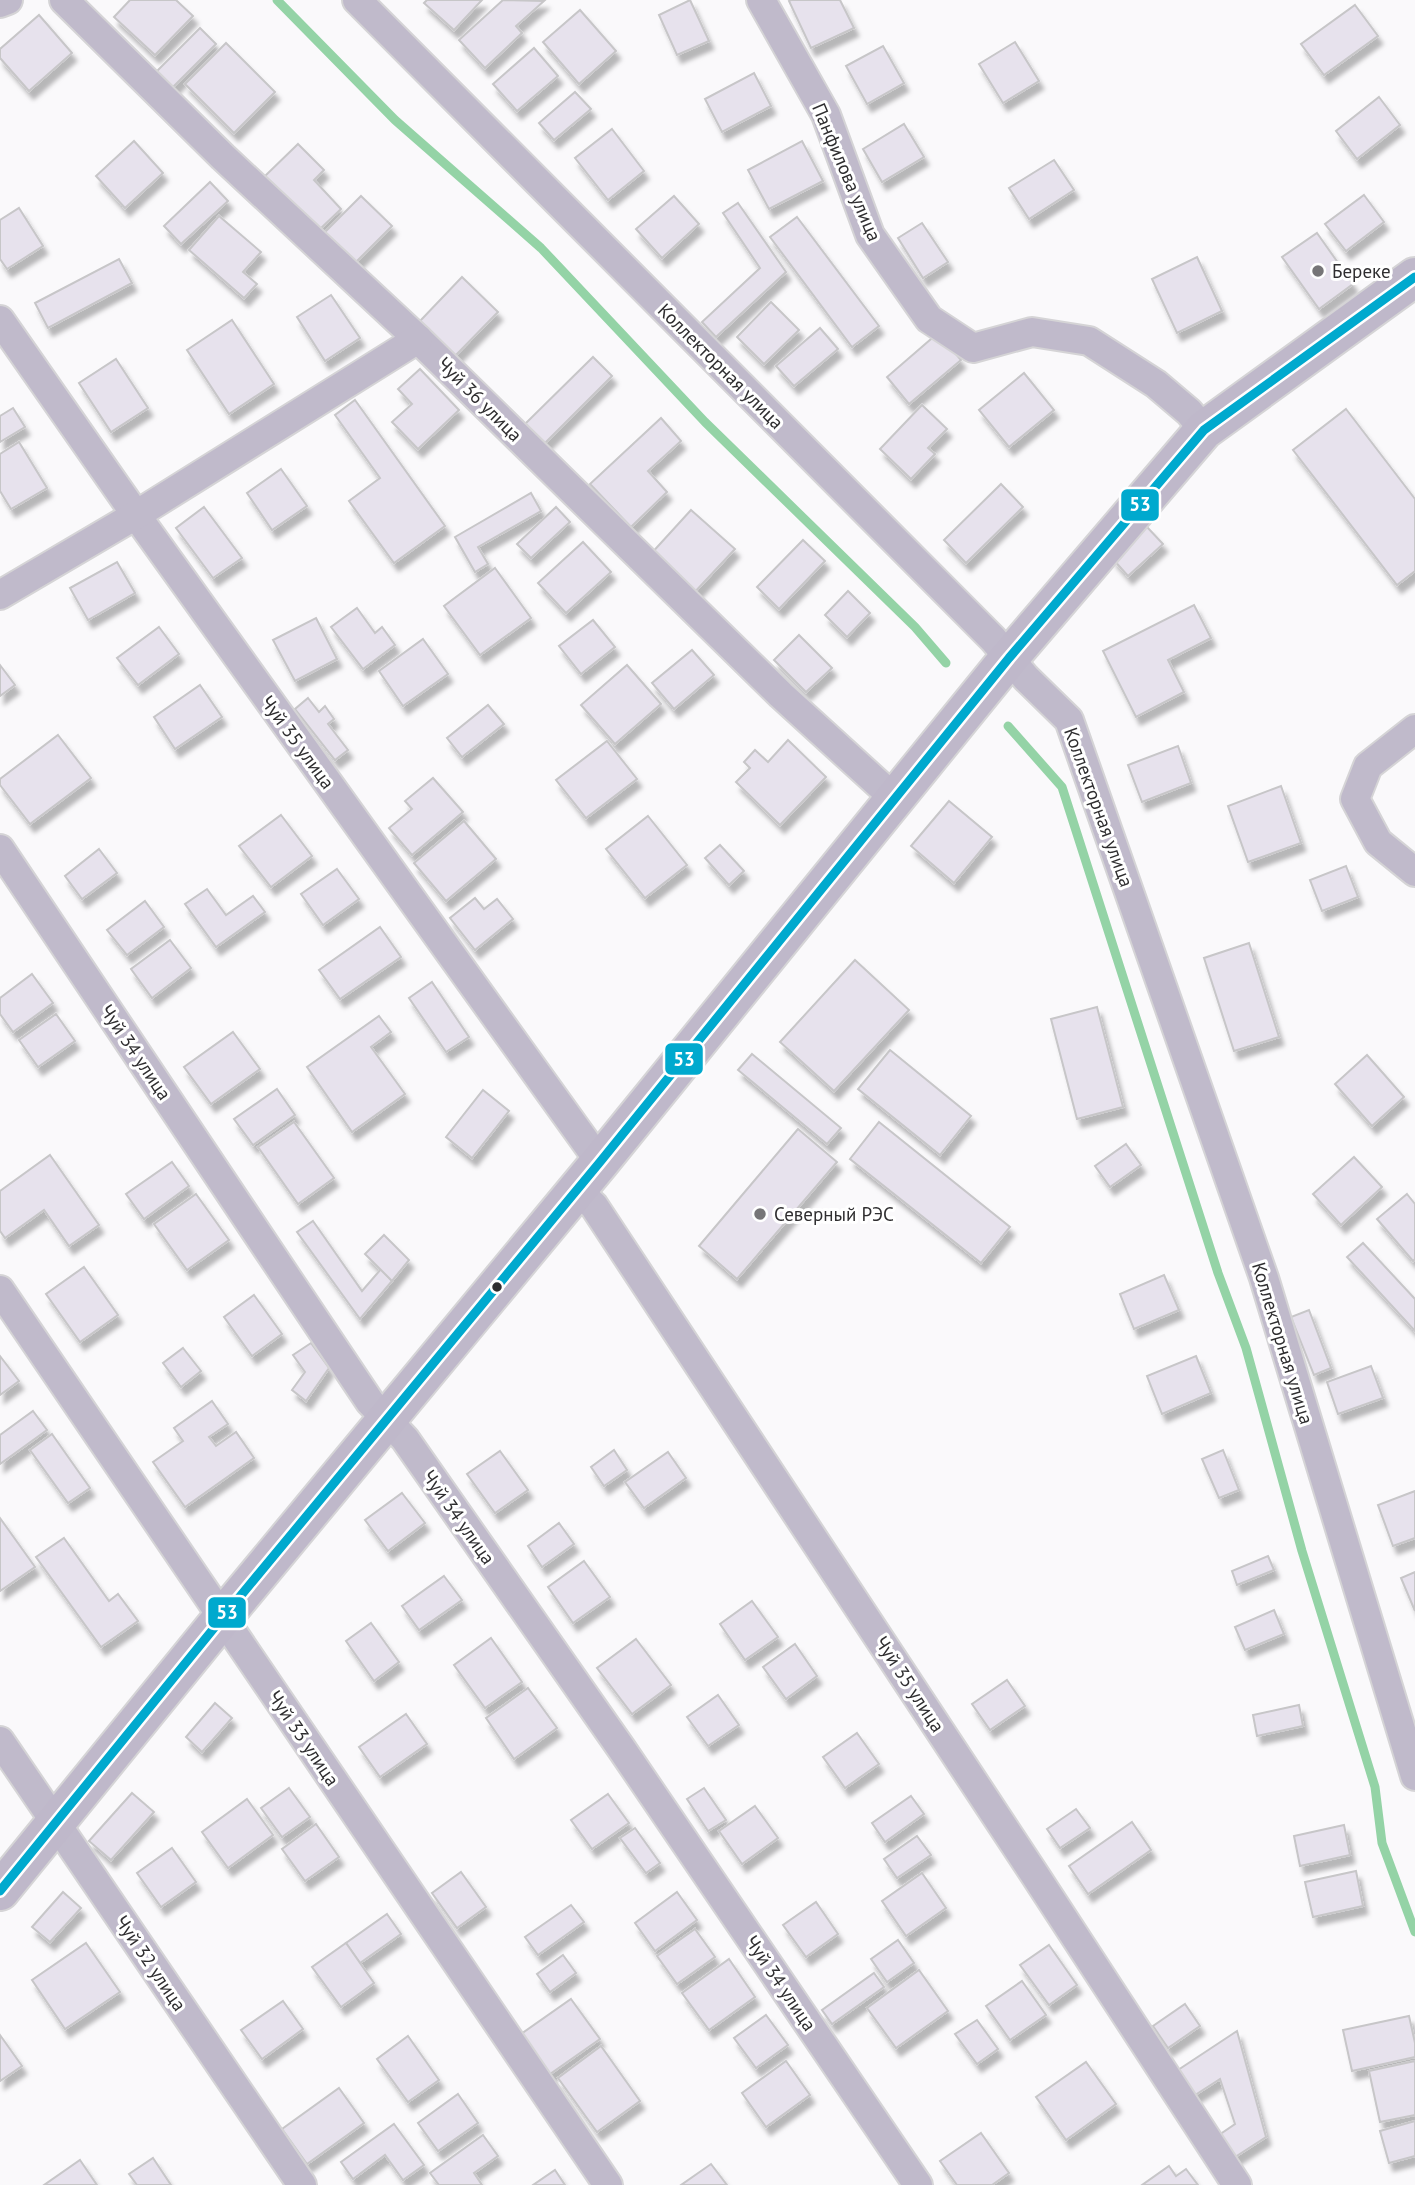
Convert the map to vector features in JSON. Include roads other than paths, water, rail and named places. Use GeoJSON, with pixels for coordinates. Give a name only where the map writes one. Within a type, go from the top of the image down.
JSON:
{"type":"FeatureCollection","features":[{"type":"Feature","properties":{"kind":"street"},"geometry":{"type":"LineString","coordinates":[[0,3],[8,0]]}},
{"type":"Feature","properties":{"kind":"street","name":"Чуй 36 улица"},"geometry":{"type":"LineString","coordinates":[[64,0],[223,157],[418,338],[781,695],[895,799]]}},
{"type":"Feature","properties":{"kind":"street","name":"Коллекторная улица"},"geometry":{"type":"LineString","coordinates":[[357,0],[1069,720],[1264,1279],[1415,1776]]}},
{"type":"Feature","properties":{"kind":"street","name":"Панфилова улица"},"geometry":{"type":"LineString","coordinates":[[761,0],[826,115],[870,235],[929,319],[974,348],[1032,332],[1089,341],[1156,384],[1189,412],[1204,430]]}},
{"type":"Feature","properties":{"kind":"street"},"geometry":{"type":"LineString","coordinates":[[0,1891],[588,1176],[1009,658],[1204,430],[1415,277]]}},
{"type":"Feature","properties":{"kind":"street","name":"Чуй 35 улица"},"geometry":{"type":"LineString","coordinates":[[0,320],[588,1176],[594,1206],[1237,2185]]}},
{"type":"Feature","properties":{"kind":"street"},"geometry":{"type":"LineString","coordinates":[[0,595],[136,515],[418,338]]}},
{"type":"Feature","properties":{"kind":"street"},"geometry":{"type":"LineString","coordinates":[[1415,729],[1368,766],[1355,799],[1378,842],[1415,872]]}},
{"type":"Feature","properties":{"kind":"street","name":"Чуй 34 улица"},"geometry":{"type":"LineString","coordinates":[[0,849],[370,1402],[405,1439],[621,1748],[918,2185]]}},
{"type":"Feature","properties":{"kind":"street","name":"Чуй 33 улица"},"geometry":{"type":"LineString","coordinates":[[0,1290],[608,2185]]}},
{"type":"Feature","properties":{"kind":"street","name":"Чуй 32 улица"},"geometry":{"type":"LineString","coordinates":[[0,1741],[302,2185]]}},
{"type":"Feature","properties":{"kind":"waterway"},"geometry":{"type":"LineString","coordinates":[[277,0],[395,120],[541,248],[705,422],[915,627],[946,663]]}},
{"type":"Feature","properties":{"kind":"waterway"},"geometry":{"type":"LineString","coordinates":[[1008,726],[1062,787],[1218,1273],[1246,1348],[1302,1551],[1375,1787],[1382,1843],[1415,1932]]}},
{"type":"Feature","properties":{"kind":"place","name":"Береке"},"geometry":{"type":"Point","coordinates":[1318,271]}},
{"type":"Feature","properties":{"kind":"place","name":"Северный РЭС"},"geometry":{"type":"Point","coordinates":[760,1214]}}]}
